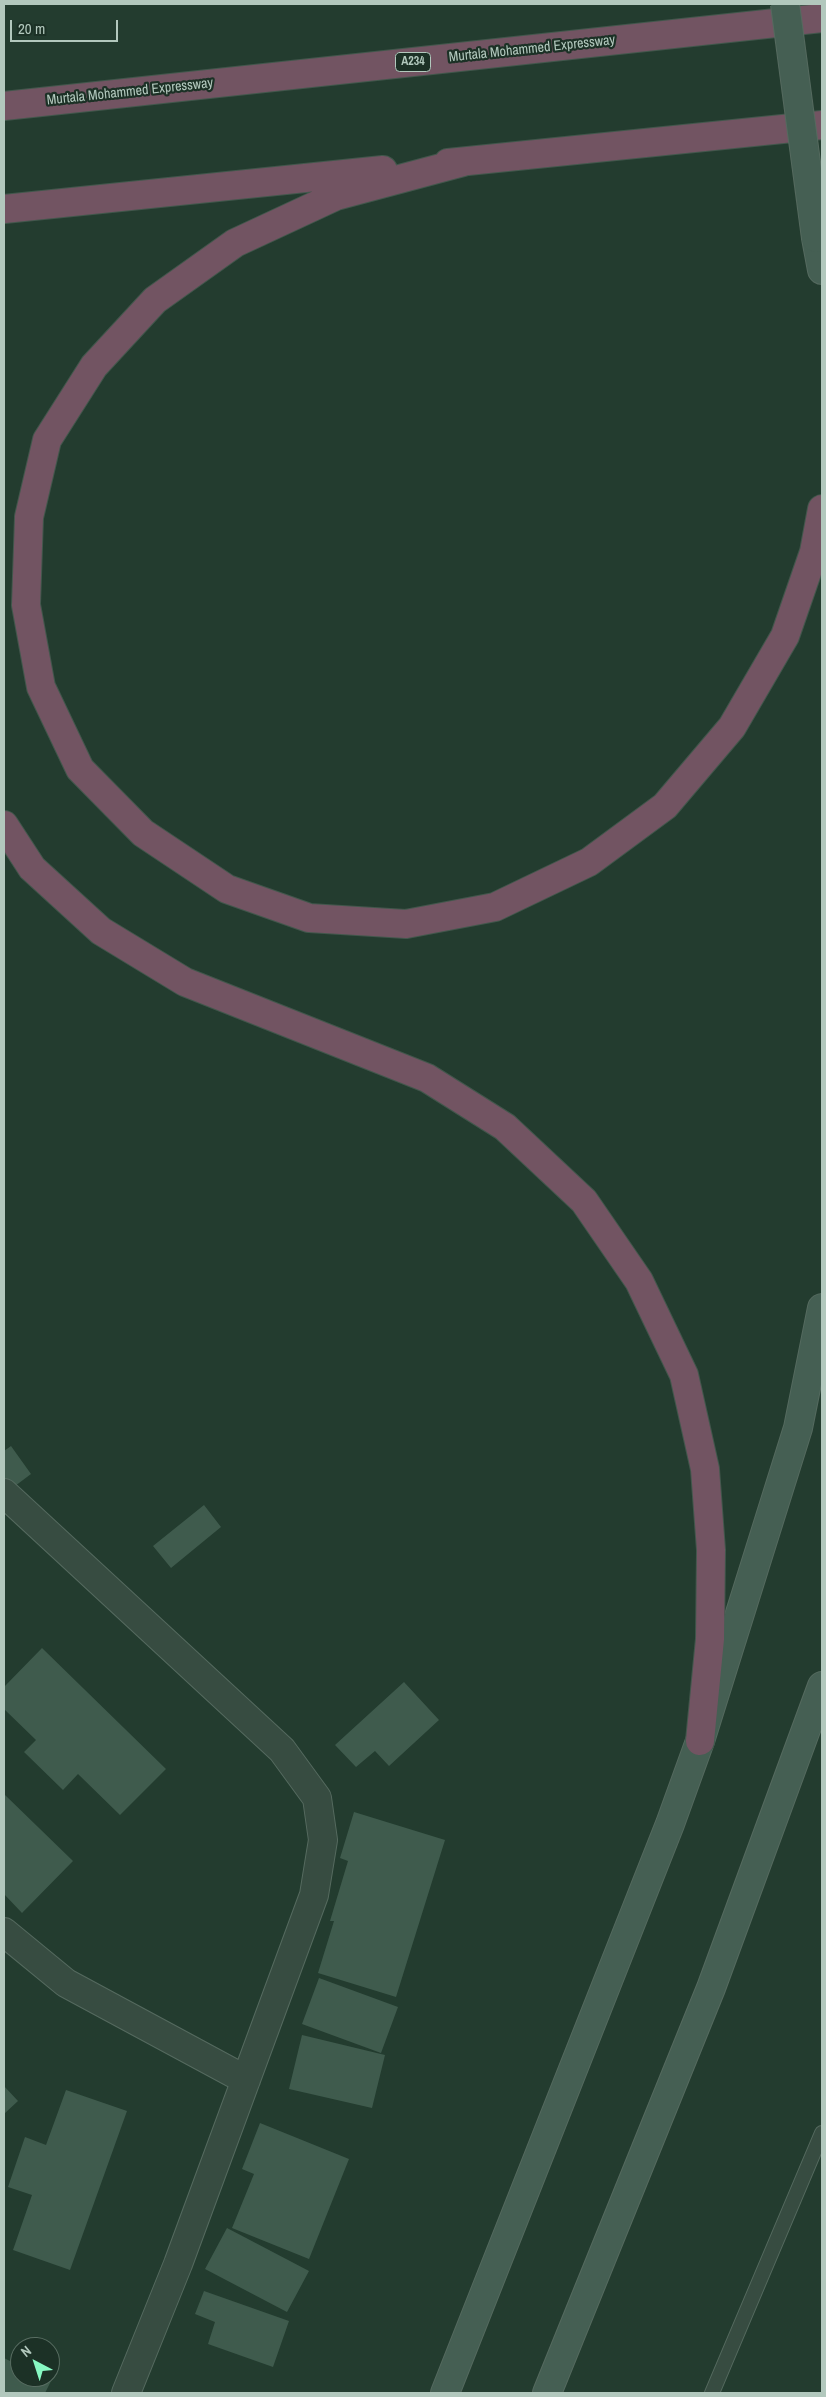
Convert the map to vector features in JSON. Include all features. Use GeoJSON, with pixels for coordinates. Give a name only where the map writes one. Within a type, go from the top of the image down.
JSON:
{"type":"FeatureCollection","features":[{"type":"Feature","properties":{"kind":"highway","name":"Murtala Mohammed Expressway"},"geometry":{"type":"LineString","coordinates":[[4,106],[822,18]]}},
{"type":"Feature","properties":{"kind":"highway"},"geometry":{"type":"LineString","coordinates":[[4,209],[822,126]]}},
{"type":"Feature","properties":{"kind":"highway"},"geometry":{"type":"LineString","coordinates":[[466,161],[336,196],[235,244],[155,300],[94,366],[47,440],[29,517],[26,605],[41,687],[80,769],[142,833],[227,890],[309,918],[406,924],[495,907],[588,862],[665,806],[732,727],[784,636],[814,552],[822,509]]}},
{"type":"Feature","properties":{"kind":"highway"},"geometry":{"type":"LineString","coordinates":[[4,825],[32,868],[101,932],[185,982],[427,1078],[505,1127],[584,1201],[639,1281],[684,1375],[705,1468],[711,1550],[710,1639],[700,1741]]}},
{"type":"Feature","properties":{"kind":"main road"},"geometry":{"type":"LineString","coordinates":[[785,4],[816,238],[822,270]]}},
{"type":"Feature","properties":{"kind":"main road"},"geometry":{"type":"LineString","coordinates":[[445,2393],[670,1824],[700,1741],[798,1428],[822,1308]]}},
{"type":"Feature","properties":{"kind":"main road"},"geometry":{"type":"LineString","coordinates":[[547,2393],[711,1988],[822,1686]]}},
{"type":"Feature","properties":{"kind":"street"},"geometry":{"type":"LineString","coordinates":[[4,1493],[282,1750],[318,1798],[323,1840],[314,1895],[178,2264],[126,2393]]}},
{"type":"Feature","properties":{"kind":"street"},"geometry":{"type":"LineString","coordinates":[[4,1932],[66,1983],[246,2080]]}},
{"type":"Feature","properties":{"kind":"lane"},"geometry":{"type":"LineString","coordinates":[[712,2393],[822,2133]]}},
{"type":"Feature","properties":{"kind":"building"},"geometry":{"type":"Polygon","coordinates":[[[11,1446],[31,1474],[7,1492],[4,1487],[4,1451],[11,1446]]]}},
{"type":"Feature","properties":{"kind":"building"},"geometry":{"type":"Polygon","coordinates":[[[204,1505],[221,1527],[171,1568],[153,1546],[204,1505]]]}},
{"type":"Feature","properties":{"kind":"building"},"geometry":{"type":"Polygon","coordinates":[[[42,1648],[166,1769],[120,1815],[78,1774],[63,1790],[24,1752],[36,1740],[4,1709],[4,1687],[42,1648]]]}},
{"type":"Feature","properties":{"kind":"building"},"geometry":{"type":"Polygon","coordinates":[[[404,1682],[439,1720],[389,1766],[375,1751],[356,1767],[335,1745],[404,1682]]]}},
{"type":"Feature","properties":{"kind":"building"},"geometry":{"type":"Polygon","coordinates":[[[4,1794],[73,1861],[22,1913],[4,1894],[4,1794]]]}},
{"type":"Feature","properties":{"kind":"building"},"geometry":{"type":"Polygon","coordinates":[[[354,1812],[445,1840],[396,1997],[318,1973],[334,1921],[330,1921],[348,1861],[340,1858],[354,1812]]]}},
{"type":"Feature","properties":{"kind":"building"},"geometry":{"type":"Polygon","coordinates":[[[319,1978],[398,2007],[381,2053],[302,2024],[319,1978]]]}},
{"type":"Feature","properties":{"kind":"building"},"geometry":{"type":"Polygon","coordinates":[[[302,2035],[385,2055],[372,2108],[289,2089],[302,2035]]]}},
{"type":"Feature","properties":{"kind":"building"},"geometry":{"type":"Polygon","coordinates":[[[4,2086],[18,2101],[4,2114],[4,2086]]]}},
{"type":"Feature","properties":{"kind":"building"},"geometry":{"type":"Polygon","coordinates":[[[66,2090],[127,2111],[70,2270],[13,2250],[32,2195],[8,2187],[25,2137],[46,2145],[66,2090]]]}},
{"type":"Feature","properties":{"kind":"building"},"geometry":{"type":"Polygon","coordinates":[[[260,2123],[349,2159],[309,2259],[232,2228],[254,2174],[242,2169],[260,2123]]]}},
{"type":"Feature","properties":{"kind":"building"},"geometry":{"type":"Polygon","coordinates":[[[227,2228],[309,2271],[287,2312],[205,2269],[227,2228]]]}},
{"type":"Feature","properties":{"kind":"building"},"geometry":{"type":"Polygon","coordinates":[[[204,2291],[289,2321],[273,2367],[208,2344],[215,2322],[195,2314],[204,2291]]]}},
{"type":"Feature","properties":{"kind":"building"},"geometry":{"type":"Polygon","coordinates":[[[4,2358],[10,2361],[10,2387],[48,2387],[45,2393],[4,2393],[4,2358]]]}}]}
